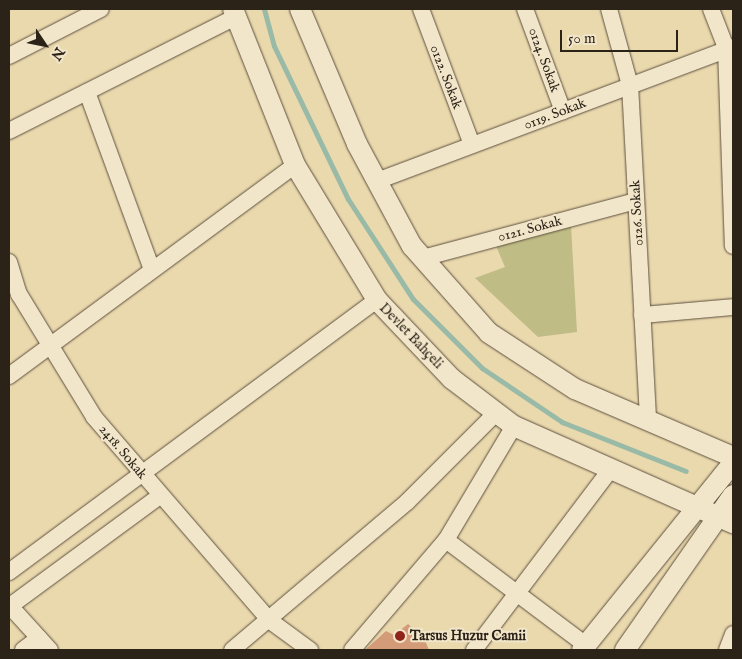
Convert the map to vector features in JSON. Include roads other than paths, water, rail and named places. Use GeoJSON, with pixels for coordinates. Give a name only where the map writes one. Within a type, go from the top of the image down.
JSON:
{"type":"FeatureCollection","features":[{"type":"Feature","properties":{"kind":"street"},"geometry":{"type":"LineString","coordinates":[[9,56],[101,9]]}},
{"type":"Feature","properties":{"kind":"street"},"geometry":{"type":"LineString","coordinates":[[300,9],[377,181],[424,258],[490,333],[575,389],[733,457]]}},
{"type":"Feature","properties":{"kind":"street","name":"0122. Sokak"},"geometry":{"type":"LineString","coordinates":[[421,9],[472,145]]}},
{"type":"Feature","properties":{"kind":"street","name":"0124. Sokak"},"geometry":{"type":"LineString","coordinates":[[525,9],[563,111]]}},
{"type":"Feature","properties":{"kind":"street","name":"0126. Sokak"},"geometry":{"type":"LineString","coordinates":[[610,9],[630,85],[648,420]]}},
{"type":"Feature","properties":{"kind":"street"},"geometry":{"type":"LineString","coordinates":[[711,9],[730,48],[733,68]]}},
{"type":"Feature","properties":{"kind":"street"},"geometry":{"type":"LineString","coordinates":[[9,131],[87,92],[234,13]]}},
{"type":"Feature","properties":{"kind":"street","name":"Devlet Bahçeli"},"geometry":{"type":"LineString","coordinates":[[234,13],[295,164],[376,300],[452,379],[514,426],[733,523]]}},
{"type":"Feature","properties":{"kind":"street"},"geometry":{"type":"LineString","coordinates":[[730,48],[733,246]]}},
{"type":"Feature","properties":{"kind":"street","name":"0119. Sokak"},"geometry":{"type":"LineString","coordinates":[[377,181],[730,48]]}},
{"type":"Feature","properties":{"kind":"street"},"geometry":{"type":"LineString","coordinates":[[87,92],[152,270]]}},
{"type":"Feature","properties":{"kind":"street"},"geometry":{"type":"LineString","coordinates":[[9,376],[295,164]]}},
{"type":"Feature","properties":{"kind":"street","name":"0121. Sokak"},"geometry":{"type":"LineString","coordinates":[[424,258],[636,201]]}},
{"type":"Feature","properties":{"kind":"street","name":"2418. Sokak"},"geometry":{"type":"LineString","coordinates":[[9,262],[19,294],[94,418],[269,620],[310,650]]}},
{"type":"Feature","properties":{"kind":"street"},"geometry":{"type":"LineString","coordinates":[[9,572],[376,300]]}},
{"type":"Feature","properties":{"kind":"street"},"geometry":{"type":"LineString","coordinates":[[642,315],[733,306]]}},
{"type":"Feature","properties":{"kind":"street"},"geometry":{"type":"LineString","coordinates":[[232,650],[407,502],[497,412]]}},
{"type":"Feature","properties":{"kind":"street"},"geometry":{"type":"LineString","coordinates":[[352,650],[446,540],[514,426]]}},
{"type":"Feature","properties":{"kind":"street"},"geometry":{"type":"LineString","coordinates":[[625,650],[733,463]]}},
{"type":"Feature","properties":{"kind":"street"},"geometry":{"type":"LineString","coordinates":[[474,650],[517,597],[611,469]]}},
{"type":"Feature","properties":{"kind":"street"},"geometry":{"type":"LineString","coordinates":[[446,540],[584,648],[706,512],[733,495]]}},
{"type":"Feature","properties":{"kind":"street"},"geometry":{"type":"LineString","coordinates":[[23,650],[45,644],[9,605],[160,496]]}},
{"type":"Feature","properties":{"kind":"street"},"geometry":{"type":"LineString","coordinates":[[727,650],[733,634]]}},
{"type":"Feature","properties":{"kind":"waterway"},"geometry":{"type":"LineString","coordinates":[[264,9],[274,46],[348,199],[413,299],[482,368],[562,422],[686,471]]}},
{"type":"Feature","properties":{"kind":"place","name":"Tarsus Huzur Camii"},"geometry":{"type":"Point","coordinates":[400,636]}}]}
